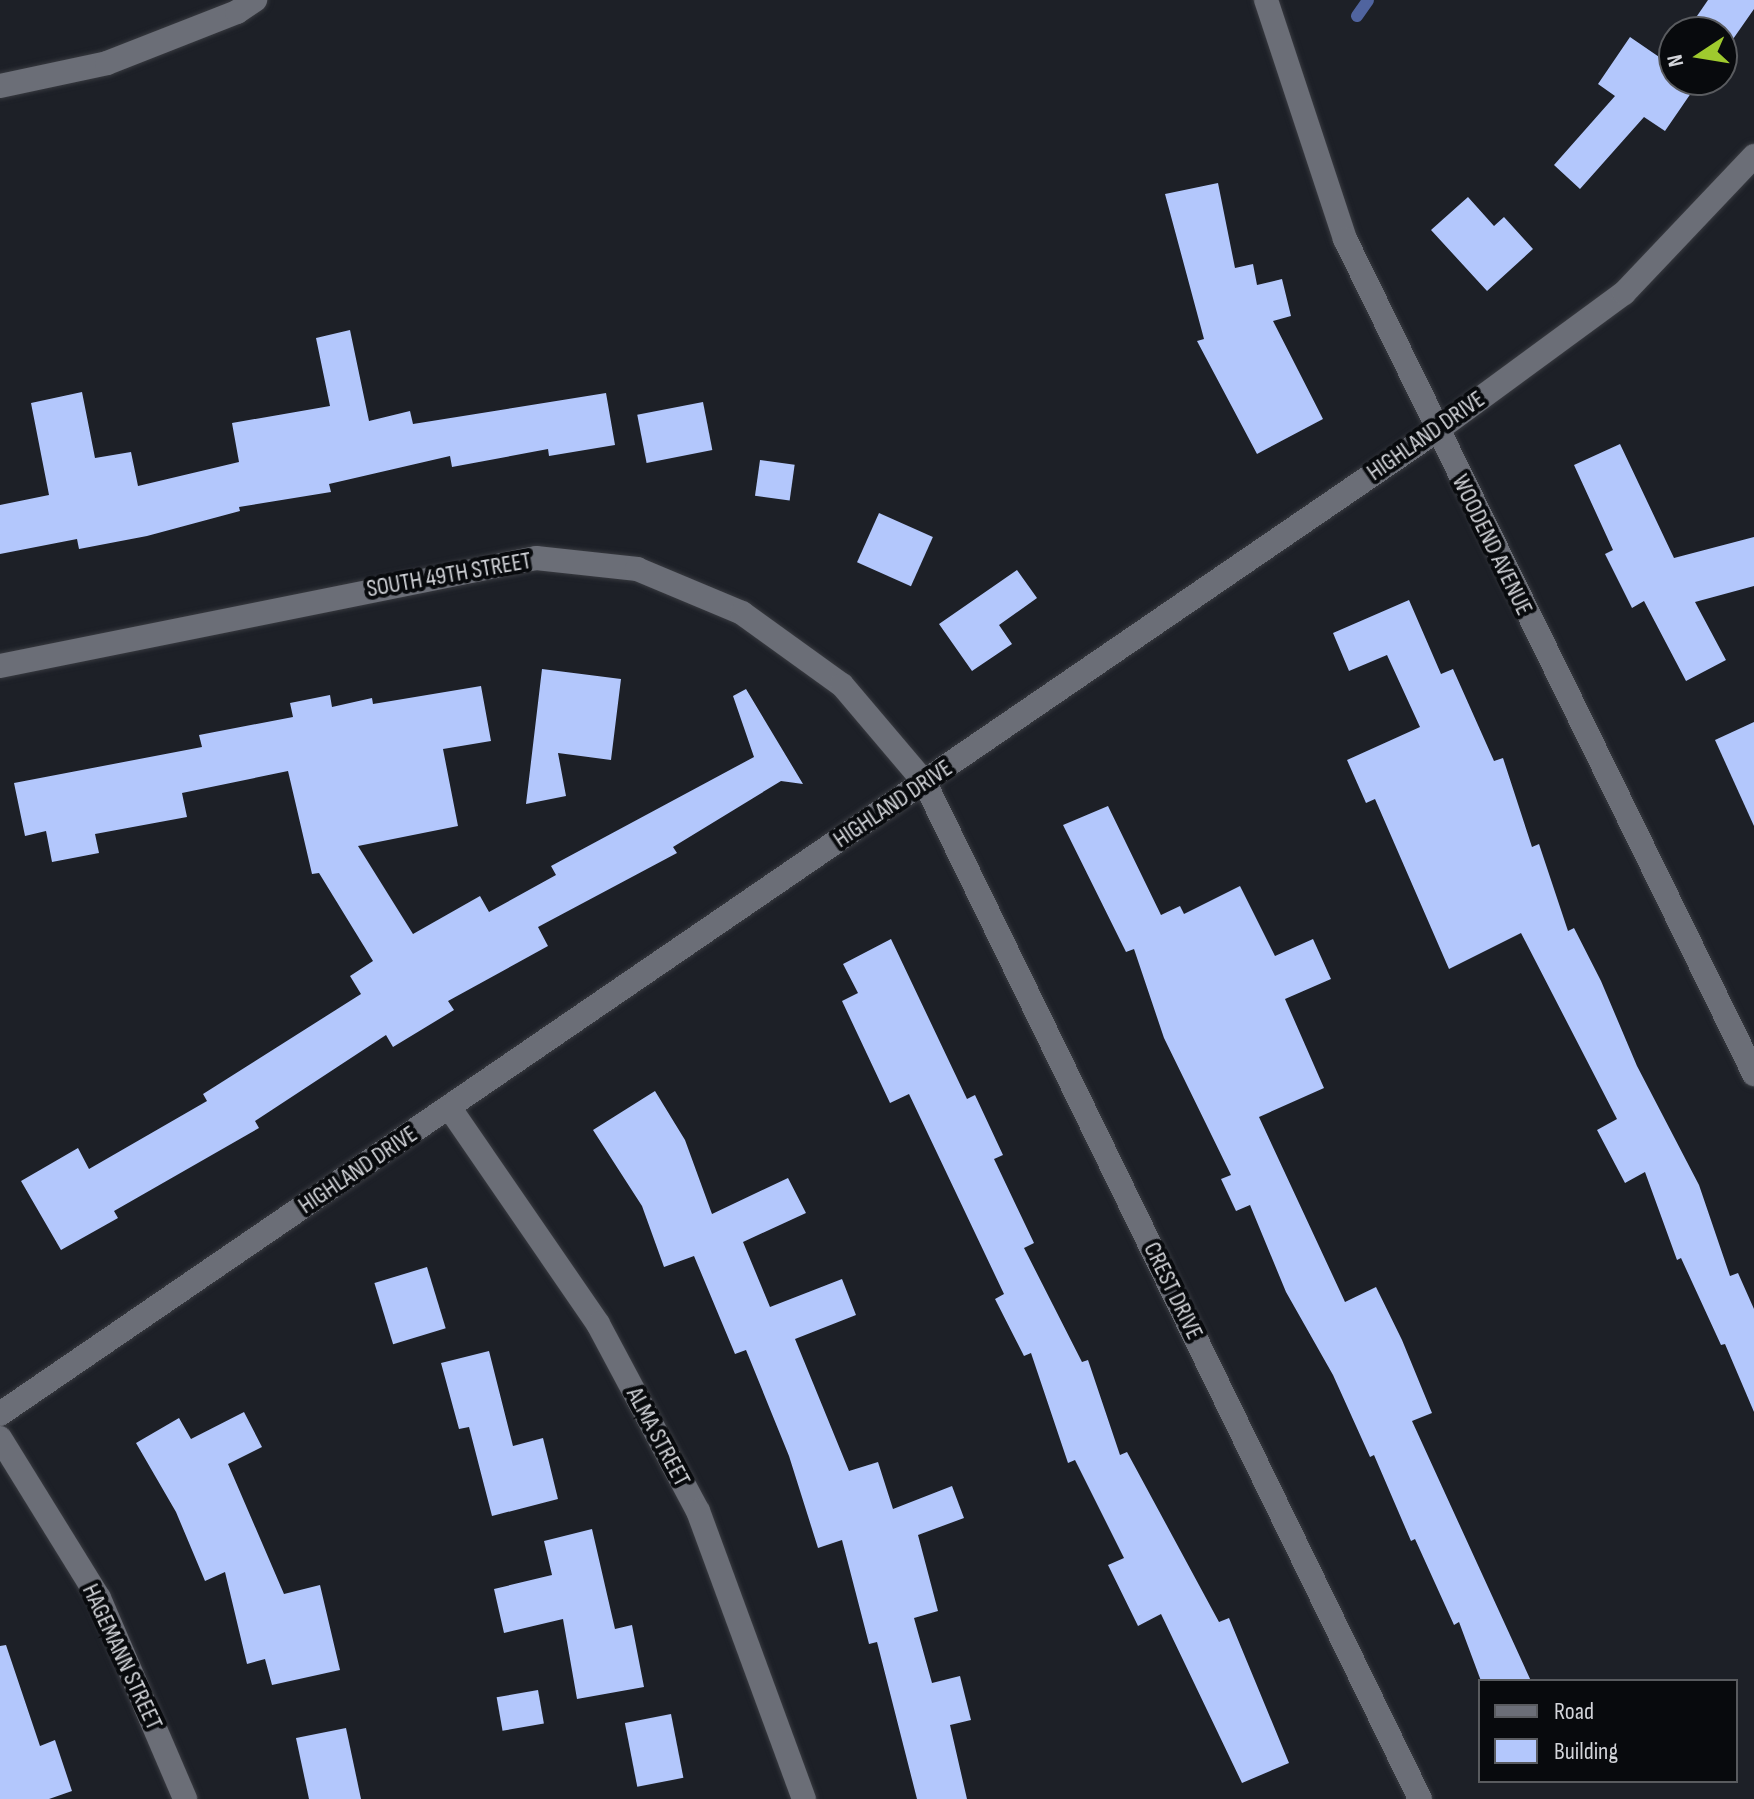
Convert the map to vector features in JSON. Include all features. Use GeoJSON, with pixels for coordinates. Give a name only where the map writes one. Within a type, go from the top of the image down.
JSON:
{"type":"FeatureCollection","features":[{"type":"Feature","properties":{"kind":"street"},"geometry":{"type":"LineString","coordinates":[[0,86],[107,63],[237,12],[255,0]]}},
{"type":"Feature","properties":{"kind":"street","name":"WOODEND AVENUE"},"geometry":{"type":"LineString","coordinates":[[1266,0],[1345,239],[1436,431],[1754,1074]]}},
{"type":"Feature","properties":{"kind":"street","name":"HIGHLAND DRIVE"},"geometry":{"type":"LineString","coordinates":[[0,1414],[1436,431],[1624,293],[1754,156]]}},
{"type":"Feature","properties":{"kind":"street","name":"SOUTH 49TH STREET"},"geometry":{"type":"LineString","coordinates":[[0,666],[478,566],[536,558],[637,569],[742,613],[842,685],[925,783]]}},
{"type":"Feature","properties":{"kind":"street","name":"CREST DRIVE"},"geometry":{"type":"LineString","coordinates":[[925,783],[1420,1799]]}},
{"type":"Feature","properties":{"kind":"street","name":"ALMA STREET"},"geometry":{"type":"LineString","coordinates":[[449,1107],[598,1324],[698,1511],[804,1799]]}},
{"type":"Feature","properties":{"kind":"street","name":"HAGEMANN STREET"},"geometry":{"type":"LineString","coordinates":[[0,1438],[99,1598],[185,1799]]}},
{"type":"Feature","properties":{"kind":"building"},"geometry":{"type":"Polygon","coordinates":[[[1708,0],[1754,0],[1754,9],[1738,32],[1738,16],[1697,16],[1708,0]]]}},
{"type":"Feature","properties":{"kind":"building"},"geometry":{"type":"Polygon","coordinates":[[[1630,37],[1658,56],[1658,96],[1689,96],[1665,131],[1644,117],[1580,189],[1554,165],[1615,96],[1598,84],[1630,37]]]}},
{"type":"Feature","properties":{"kind":"building"},"geometry":{"type":"Polygon","coordinates":[[[1218,183],[1235,268],[1253,264],[1257,285],[1282,279],[1291,316],[1273,321],[1323,419],[1257,454],[1197,341],[1204,339],[1165,194],[1218,183]]]}},
{"type":"Feature","properties":{"kind":"building"},"geometry":{"type":"Polygon","coordinates":[[[1468,197],[1494,226],[1504,217],[1533,249],[1487,291],[1431,230],[1468,197]]]}},
{"type":"Feature","properties":{"kind":"building"},"geometry":{"type":"Polygon","coordinates":[[[350,330],[369,421],[410,411],[413,424],[606,393],[615,445],[549,456],[548,449],[452,467],[450,456],[329,484],[331,492],[239,507],[240,511],[147,536],[79,549],[77,539],[0,554],[0,505],[49,495],[31,403],[82,392],[95,458],[131,452],[138,486],[239,462],[232,423],[330,406],[316,338],[350,330]]]}},
{"type":"Feature","properties":{"kind":"building"},"geometry":{"type":"Polygon","coordinates":[[[703,402],[712,450],[647,463],[637,415],[703,402]]]}},
{"type":"Feature","properties":{"kind":"building"},"geometry":{"type":"Polygon","coordinates":[[[1620,444],[1674,558],[1754,537],[1754,586],[1695,602],[1726,660],[1686,681],[1644,601],[1632,608],[1605,554],[1613,550],[1574,465],[1620,444]]]}},
{"type":"Feature","properties":{"kind":"building"},"geometry":{"type":"Polygon","coordinates":[[[760,460],[795,465],[790,501],[755,496],[760,460]]]}},
{"type":"Feature","properties":{"kind":"building"},"geometry":{"type":"Polygon","coordinates":[[[879,513],[933,537],[911,586],[857,562],[879,513]]]}},
{"type":"Feature","properties":{"kind":"building"},"geometry":{"type":"Polygon","coordinates":[[[1017,570],[1037,598],[999,625],[1012,644],[972,671],[939,624],[1017,570]]]}},
{"type":"Feature","properties":{"kind":"building"},"geometry":{"type":"Polygon","coordinates":[[[1409,600],[1441,674],[1453,669],[1494,761],[1503,758],[1532,847],[1539,844],[1568,931],[1574,928],[1601,981],[1637,1066],[1699,1185],[1730,1276],[1738,1273],[1754,1309],[1754,1412],[1725,1344],[1721,1345],[1681,1258],[1677,1260],[1645,1172],[1625,1183],[1597,1130],[1617,1119],[1521,933],[1449,969],[1375,799],[1366,803],[1347,760],[1420,727],[1387,655],[1349,671],[1333,633],[1409,600]]]}},
{"type":"Feature","properties":{"kind":"building"},"geometry":{"type":"Polygon","coordinates":[[[542,669],[621,679],[611,760],[558,753],[566,796],[526,804],[542,669]]]}},
{"type":"Feature","properties":{"kind":"building"},"geometry":{"type":"Polygon","coordinates":[[[481,686],[491,741],[443,749],[458,826],[358,846],[413,934],[480,896],[489,912],[556,875],[551,866],[754,757],[733,696],[746,689],[803,784],[781,781],[673,847],[677,853],[538,927],[548,946],[448,1001],[454,1010],[393,1047],[386,1035],[255,1121],[259,1128],[114,1211],[118,1218],[61,1250],[21,1181],[78,1148],[89,1169],[207,1101],[203,1094],[361,994],[350,976],[373,961],[319,873],[312,874],[288,771],[182,793],[187,817],[95,834],[99,853],[52,862],[46,831],[25,836],[14,783],[202,747],[199,735],[293,717],[290,703],[330,695],[332,707],[372,698],[373,704],[481,686]]]}},
{"type":"Feature","properties":{"kind":"building"},"geometry":{"type":"Polygon","coordinates":[[[1754,722],[1754,826],[1715,740],[1754,722]]]}},
{"type":"Feature","properties":{"kind":"building"},"geometry":{"type":"Polygon","coordinates":[[[1108,806],[1161,915],[1180,906],[1184,914],[1240,886],[1275,956],[1313,939],[1331,979],[1285,999],[1324,1088],[1259,1117],[1345,1302],[1376,1287],[1402,1340],[1432,1413],[1412,1421],[1530,1679],[1480,1679],[1459,1622],[1454,1625],[1415,1539],[1411,1541],[1374,1455],[1370,1457],[1333,1375],[1286,1292],[1250,1205],[1236,1211],[1221,1179],[1231,1175],[1164,1038],[1134,949],[1126,952],[1063,825],[1108,806]]]}},
{"type":"Feature","properties":{"kind":"building"},"geometry":{"type":"Polygon","coordinates":[[[891,939],[967,1099],[975,1095],[1003,1155],[994,1159],[1034,1243],[1024,1248],[1082,1362],[1088,1360],[1120,1455],[1127,1452],[1219,1622],[1229,1618],[1289,1763],[1242,1783],[1161,1614],[1138,1626],[1108,1565],[1124,1558],[1075,1460],[1068,1463],[1031,1353],[1024,1356],[995,1299],[1004,1294],[909,1094],[890,1103],[842,1001],[858,993],[843,964],[891,939]]]}},
{"type":"Feature","properties":{"kind":"building"},"geometry":{"type":"Polygon","coordinates":[[[655,1091],[685,1140],[712,1214],[788,1178],[806,1213],[743,1242],[770,1307],[842,1279],[856,1315],[795,1339],[849,1471],[878,1462],[893,1509],[952,1486],[964,1518],[918,1535],[938,1611],[914,1618],[932,1683],[960,1676],[971,1720],[950,1725],[967,1799],[917,1799],[877,1642],[869,1644],[842,1540],[818,1548],[789,1456],[746,1350],[735,1354],[694,1256],[664,1267],[642,1206],[593,1130],[655,1091]]]}},
{"type":"Feature","properties":{"kind":"building"},"geometry":{"type":"Polygon","coordinates":[[[427,1267],[446,1328],[393,1344],[374,1283],[427,1267]]]}},
{"type":"Feature","properties":{"kind":"building"},"geometry":{"type":"Polygon","coordinates":[[[489,1351],[513,1446],[543,1438],[558,1499],[492,1516],[469,1427],[459,1429],[441,1363],[489,1351]]]}},
{"type":"Feature","properties":{"kind":"building"},"geometry":{"type":"Polygon","coordinates":[[[244,1412],[262,1447],[228,1464],[284,1594],[320,1585],[340,1670],[272,1685],[265,1659],[247,1664],[225,1572],[205,1581],[176,1512],[136,1443],[179,1418],[191,1439],[244,1412]]]}},
{"type":"Feature","properties":{"kind":"building"},"geometry":{"type":"Polygon","coordinates":[[[592,1529],[615,1629],[632,1625],[644,1687],[577,1699],[563,1619],[504,1633],[494,1589],[552,1575],[544,1541],[592,1529]]]}},
{"type":"Feature","properties":{"kind":"building"},"geometry":{"type":"Polygon","coordinates":[[[6,1645],[40,1746],[55,1740],[72,1791],[49,1799],[0,1799],[0,1646],[6,1645]]]}},
{"type":"Feature","properties":{"kind":"building"},"geometry":{"type":"Polygon","coordinates":[[[538,1690],[544,1723],[503,1731],[497,1697],[538,1690]]]}},
{"type":"Feature","properties":{"kind":"building"},"geometry":{"type":"Polygon","coordinates":[[[671,1714],[683,1778],[637,1787],[625,1723],[671,1714]]]}},
{"type":"Feature","properties":{"kind":"building"},"geometry":{"type":"Polygon","coordinates":[[[346,1728],[361,1799],[309,1799],[296,1738],[346,1728]]]}},
{"type":"Feature","properties":{"kind":"waterway"},"geometry":{"type":"LineString","coordinates":[[1357,16],[1368,0]]}}]}
